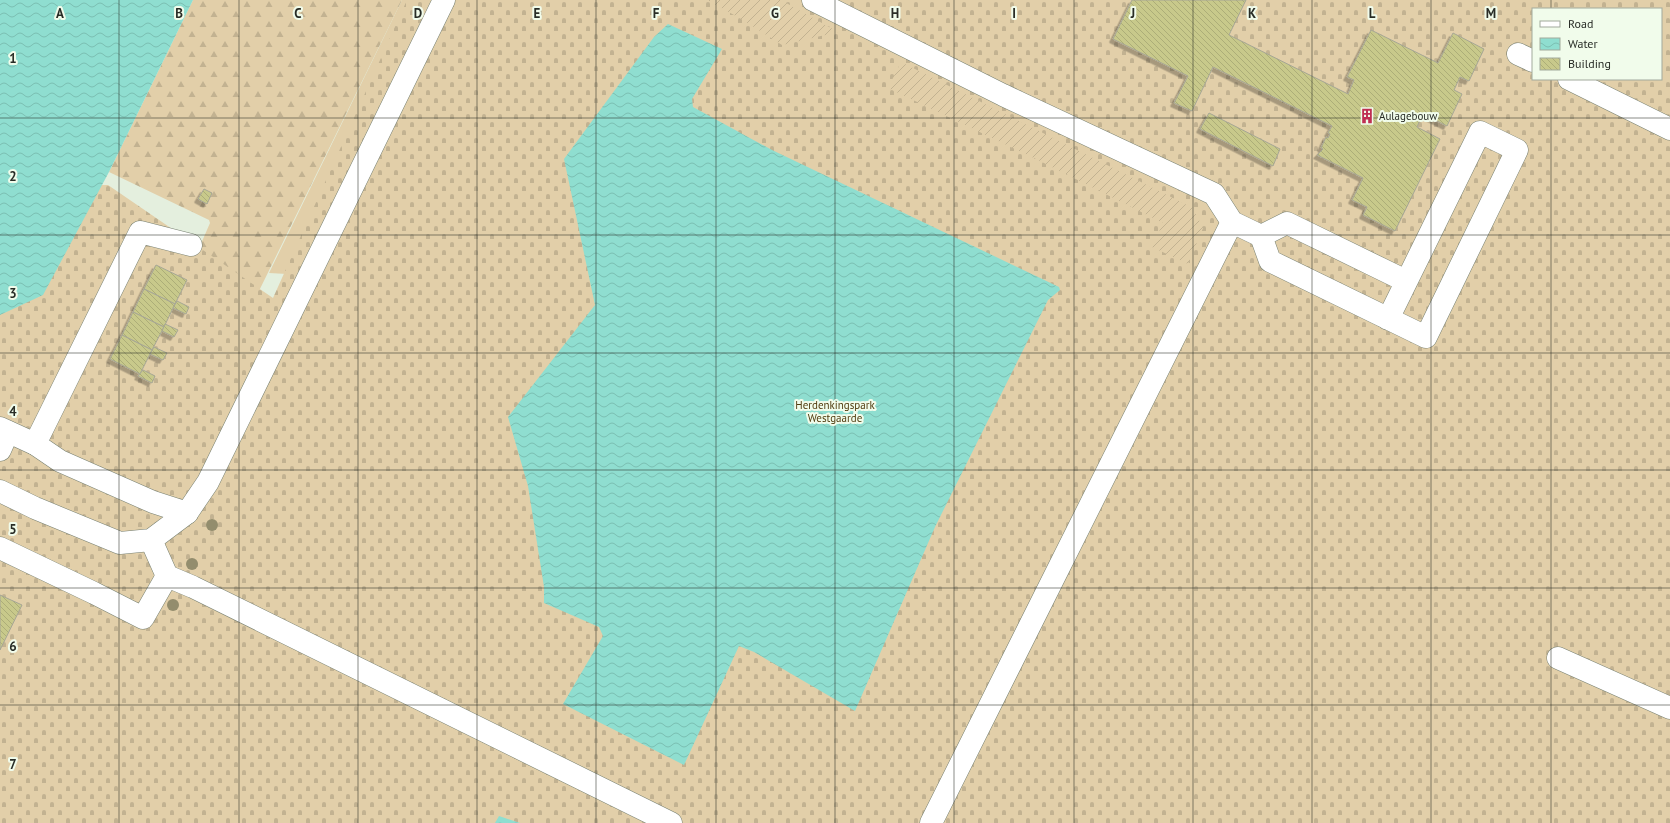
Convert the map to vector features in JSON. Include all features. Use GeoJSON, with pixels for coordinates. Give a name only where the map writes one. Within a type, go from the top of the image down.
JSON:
{"type":"FeatureCollection","features":[{"type":"Feature","properties":{"kind":"street"},"geometry":{"type":"LineString","coordinates":[[0,491],[35,508],[120,544],[151,540],[187,513],[208,482],[444,0]]}},
{"type":"Feature","properties":{"kind":"street"},"geometry":{"type":"LineString","coordinates":[[813,0],[1004,96],[1214,194],[1232,222],[1261,236],[1270,261],[1388,319],[1426,337],[1517,150],[1480,132],[1388,319]]}},
{"type":"Feature","properties":{"kind":"street"},"geometry":{"type":"LineString","coordinates":[[1571,80],[1670,129]]}},
{"type":"Feature","properties":{"kind":"street"},"geometry":{"type":"LineString","coordinates":[[931,823],[1232,222]]}},
{"type":"Feature","properties":{"kind":"street"},"geometry":{"type":"LineString","coordinates":[[1261,236],[1287,223],[1406,281]]}},
{"type":"Feature","properties":{"kind":"street"},"geometry":{"type":"LineString","coordinates":[[35,444],[140,232],[191,245]]}},
{"type":"Feature","properties":{"kind":"street"},"geometry":{"type":"LineString","coordinates":[[3,437],[35,444],[60,461],[152,502],[187,513]]}},
{"type":"Feature","properties":{"kind":"street"},"geometry":{"type":"LineString","coordinates":[[151,540],[167,576],[193,587],[671,823]]}},
{"type":"Feature","properties":{"kind":"street"},"geometry":{"type":"LineString","coordinates":[[6,551],[143,618],[167,576]]}},
{"type":"Feature","properties":{"kind":"street"},"geometry":{"type":"LineString","coordinates":[[1558,658],[1670,708]]}},
{"type":"Feature","properties":{"kind":"green space"},"geometry":{"type":"Polygon","coordinates":[[[193,0],[402,0],[256,297],[190,269],[210,223],[209,220],[109,172],[193,0]]]}},
{"type":"Feature","properties":{"kind":"green space"},"geometry":{"type":"Polygon","coordinates":[[[402,0],[424,0],[287,274],[269,273],[402,0]]]}},
{"type":"Feature","properties":{"kind":"green space","name":"Herdenkingspark Westgaarde"},"geometry":{"type":"Polygon","coordinates":[[[407,0],[1670,0],[1670,823],[0,823],[0,186],[108,185],[273,298],[407,0]]]}},
{"type":"Feature","properties":{"kind":"green space"},"geometry":{"type":"Polygon","coordinates":[[[707,0],[781,0],[838,32],[782,45],[743,20],[707,0]]]}},
{"type":"Feature","properties":{"kind":"green space"},"geometry":{"type":"Polygon","coordinates":[[[901,62],[1193,208],[1203,228],[1188,264],[1152,247],[1163,223],[1038,160],[888,88],[901,62]]]}},
{"type":"Feature","properties":{"kind":"water"},"geometry":{"type":"Polygon","coordinates":[[[0,0],[193,0],[109,172],[43,295],[0,315],[0,0]]]}},
{"type":"Feature","properties":{"kind":"water"},"geometry":{"type":"Polygon","coordinates":[[[668,24],[722,49],[692,99],[693,107],[772,150],[1059,287],[1060,290],[1048,300],[935,527],[855,711],[754,652],[739,646],[684,765],[563,704],[603,636],[599,627],[544,603],[544,587],[528,486],[508,417],[595,305],[564,159],[654,37],[668,24]]]}},
{"type":"Feature","properties":{"kind":"water"},"geometry":{"type":"Polygon","coordinates":[[[499,816],[520,823],[495,823],[499,816]]]}},
{"type":"Feature","properties":{"kind":"building","name":"Aulagebouw"},"geometry":{"type":"Polygon","coordinates":[[[1132,0],[1246,0],[1229,35],[1348,94],[1354,80],[1347,77],[1371,30],[1438,63],[1453,33],[1484,49],[1469,81],[1460,77],[1454,90],[1462,94],[1447,126],[1423,114],[1417,127],[1440,139],[1395,231],[1363,215],[1367,207],[1352,200],[1363,178],[1317,155],[1323,149],[1321,148],[1326,137],[1328,138],[1330,134],[1328,133],[1332,126],[1213,67],[1192,111],[1174,103],[1188,76],[1113,39],[1132,0]]]}},
{"type":"Feature","properties":{"kind":"building"},"geometry":{"type":"Polygon","coordinates":[[[1209,113],[1280,149],[1273,166],[1200,129],[1209,113]]]}},
{"type":"Feature","properties":{"kind":"building"},"geometry":{"type":"Polygon","coordinates":[[[204,189],[212,193],[207,204],[198,199],[204,189]]]}},
{"type":"Feature","properties":{"kind":"building"},"geometry":{"type":"Polygon","coordinates":[[[156,265],[187,280],[175,304],[144,289],[156,265]]]}},
{"type":"Feature","properties":{"kind":"building"},"geometry":{"type":"Polygon","coordinates":[[[144,289],[175,304],[164,327],[133,312],[144,289]]]}},
{"type":"Feature","properties":{"kind":"building"},"geometry":{"type":"Polygon","coordinates":[[[177,301],[189,307],[186,314],[173,308],[177,301]]]}},
{"type":"Feature","properties":{"kind":"building"},"geometry":{"type":"Polygon","coordinates":[[[133,312],[164,327],[152,350],[122,335],[133,312]]]}},
{"type":"Feature","properties":{"kind":"building"},"geometry":{"type":"Polygon","coordinates":[[[165,324],[178,330],[174,337],[162,331],[165,324]]]}},
{"type":"Feature","properties":{"kind":"building"},"geometry":{"type":"Polygon","coordinates":[[[122,335],[152,350],[140,374],[110,359],[122,335]]]}},
{"type":"Feature","properties":{"kind":"building"},"geometry":{"type":"Polygon","coordinates":[[[154,347],[167,353],[163,360],[150,354],[154,347]]]}},
{"type":"Feature","properties":{"kind":"building"},"geometry":{"type":"Polygon","coordinates":[[[143,370],[155,376],[152,383],[138,376],[143,370]]]}},
{"type":"Feature","properties":{"kind":"building"},"geometry":{"type":"Polygon","coordinates":[[[0,595],[22,605],[0,650],[0,595]]]}},
{"type":"Feature","properties":{"kind":"place","name":"Aulagebouw"},"geometry":{"type":"Point","coordinates":[1367,116]}}]}
